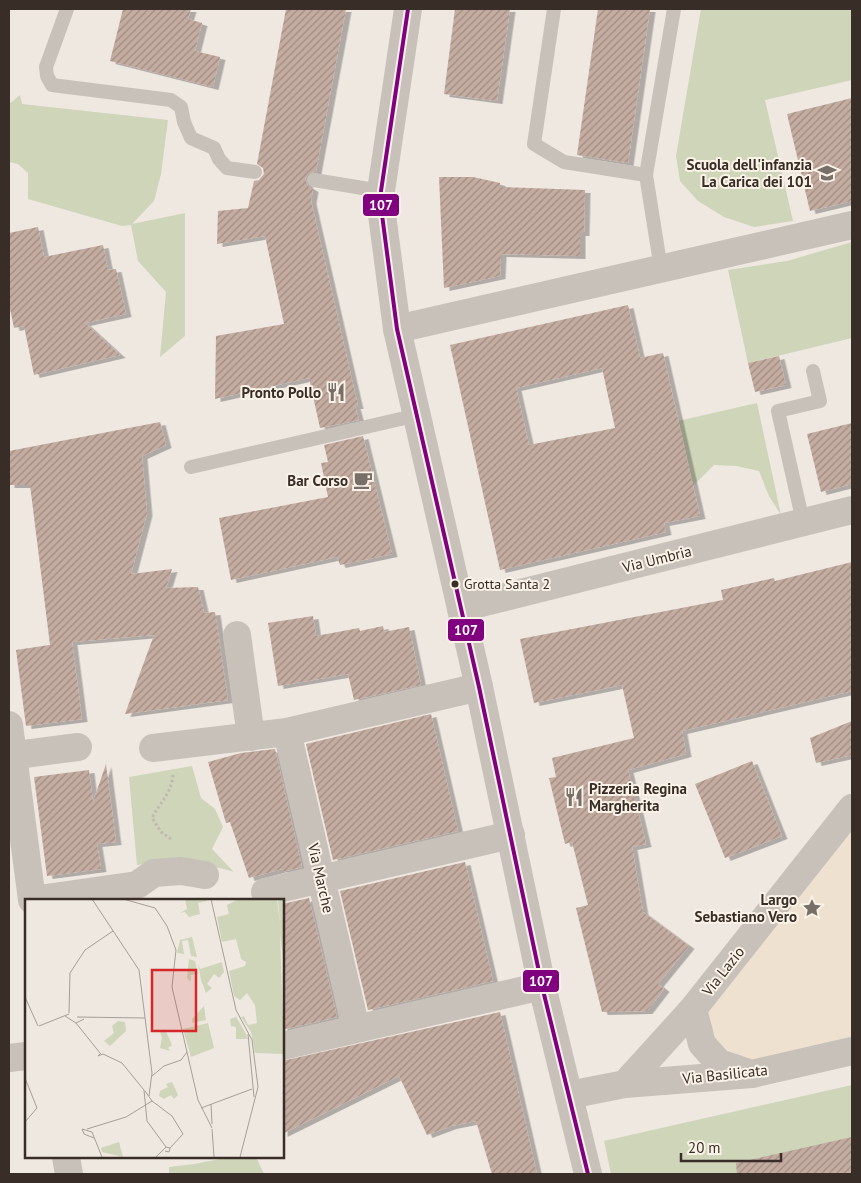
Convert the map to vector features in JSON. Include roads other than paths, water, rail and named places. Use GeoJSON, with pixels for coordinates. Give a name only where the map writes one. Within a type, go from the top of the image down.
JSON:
{"type":"FeatureCollection","features":[{"type":"Feature","properties":{"kind":"street"},"geometry":{"type":"LineString","coordinates":[[408,9],[381,191],[381,207],[397,329],[480,687],[542,986],[588,1174]]}},
{"type":"Feature","properties":{"kind":"street"},"geometry":{"type":"LineString","coordinates":[[397,329],[852,225]]}},
{"type":"Feature","properties":{"kind":"street","name":"Via Umbria"},"geometry":{"type":"LineString","coordinates":[[461,608],[852,510]]}},
{"type":"Feature","properties":{"kind":"street"},"geometry":{"type":"LineString","coordinates":[[237,635],[251,736]]}},
{"type":"Feature","properties":{"kind":"street"},"geometry":{"type":"LineString","coordinates":[[164,746],[287,732],[480,687]]}},
{"type":"Feature","properties":{"kind":"street"},"geometry":{"type":"LineString","coordinates":[[9,725],[11,756],[32,899]]}},
{"type":"Feature","properties":{"kind":"street","name":"Via Marche"},"geometry":{"type":"LineString","coordinates":[[287,732],[356,1029]]}},
{"type":"Feature","properties":{"kind":"street"},"geometry":{"type":"LineString","coordinates":[[11,756],[78,747]]}},
{"type":"Feature","properties":{"kind":"street","name":"Via Lazio"},"geometry":{"type":"LineString","coordinates":[[625,1084],[693,1009],[852,808]]}},
{"type":"Feature","properties":{"kind":"street"},"geometry":{"type":"LineString","coordinates":[[264,892],[511,835]]}},
{"type":"Feature","properties":{"kind":"street"},"geometry":{"type":"LineString","coordinates":[[40,899],[137,886],[154,873],[193,873]]}},
{"type":"Feature","properties":{"kind":"street"},"geometry":{"type":"LineString","coordinates":[[9,904],[25,901]]}},
{"type":"Feature","properties":{"kind":"street"},"geometry":{"type":"LineString","coordinates":[[284,1046],[542,986]]}},
{"type":"Feature","properties":{"kind":"street"},"geometry":{"type":"LineString","coordinates":[[693,1009],[702,1044],[719,1063],[752,1074]]}},
{"type":"Feature","properties":{"kind":"street","name":"Via Basilicata"},"geometry":{"type":"LineString","coordinates":[[569,1095],[625,1084],[752,1074],[852,1051]]}},
{"type":"Feature","properties":{"kind":"street"},"geometry":{"type":"LineString","coordinates":[[9,1058],[25,1056]]}},
{"type":"Feature","properties":{"kind":"street"},"geometry":{"type":"LineString","coordinates":[[66,1158],[69,1174]]}},
{"type":"Feature","properties":{"kind":"lane"},"geometry":{"type":"LineString","coordinates":[[66,9],[46,67],[46,76],[52,84],[171,100],[181,107],[184,122],[191,138],[214,148],[219,159],[227,168],[255,172]]}},
{"type":"Feature","properties":{"kind":"lane"},"geometry":{"type":"LineString","coordinates":[[554,9],[534,144],[564,162],[646,175]]}},
{"type":"Feature","properties":{"kind":"lane"},"geometry":{"type":"LineString","coordinates":[[661,269],[646,175],[674,9]]}},
{"type":"Feature","properties":{"kind":"lane"},"geometry":{"type":"LineString","coordinates":[[314,180],[381,191]]}},
{"type":"Feature","properties":{"kind":"lane"},"geometry":{"type":"LineString","coordinates":[[803,522],[778,411],[820,401],[813,371]]}},
{"type":"Feature","properties":{"kind":"lane"},"geometry":{"type":"LineString","coordinates":[[191,467],[418,415]]}},
{"type":"Feature","properties":{"kind":"place","name":"Scuola dell'infanzia La Carica dei 101"},"geometry":{"type":"Point","coordinates":[827,173]}},
{"type":"Feature","properties":{"kind":"place","name":"Pronto Pollo"},"geometry":{"type":"Point","coordinates":[336,392]}},
{"type":"Feature","properties":{"kind":"place","name":"Bar Corso"},"geometry":{"type":"Point","coordinates":[363,480]}},
{"type":"Feature","properties":{"kind":"place","name":"Grotta Santa 2"},"geometry":{"type":"Point","coordinates":[455,584]}},
{"type":"Feature","properties":{"kind":"place","name":"Pizzeria Regina Margherita"},"geometry":{"type":"Point","coordinates":[574,797]}},
{"type":"Feature","properties":{"kind":"place","name":"Largo Sebastiano Vero"},"geometry":{"type":"Point","coordinates":[812,908]}}]}
